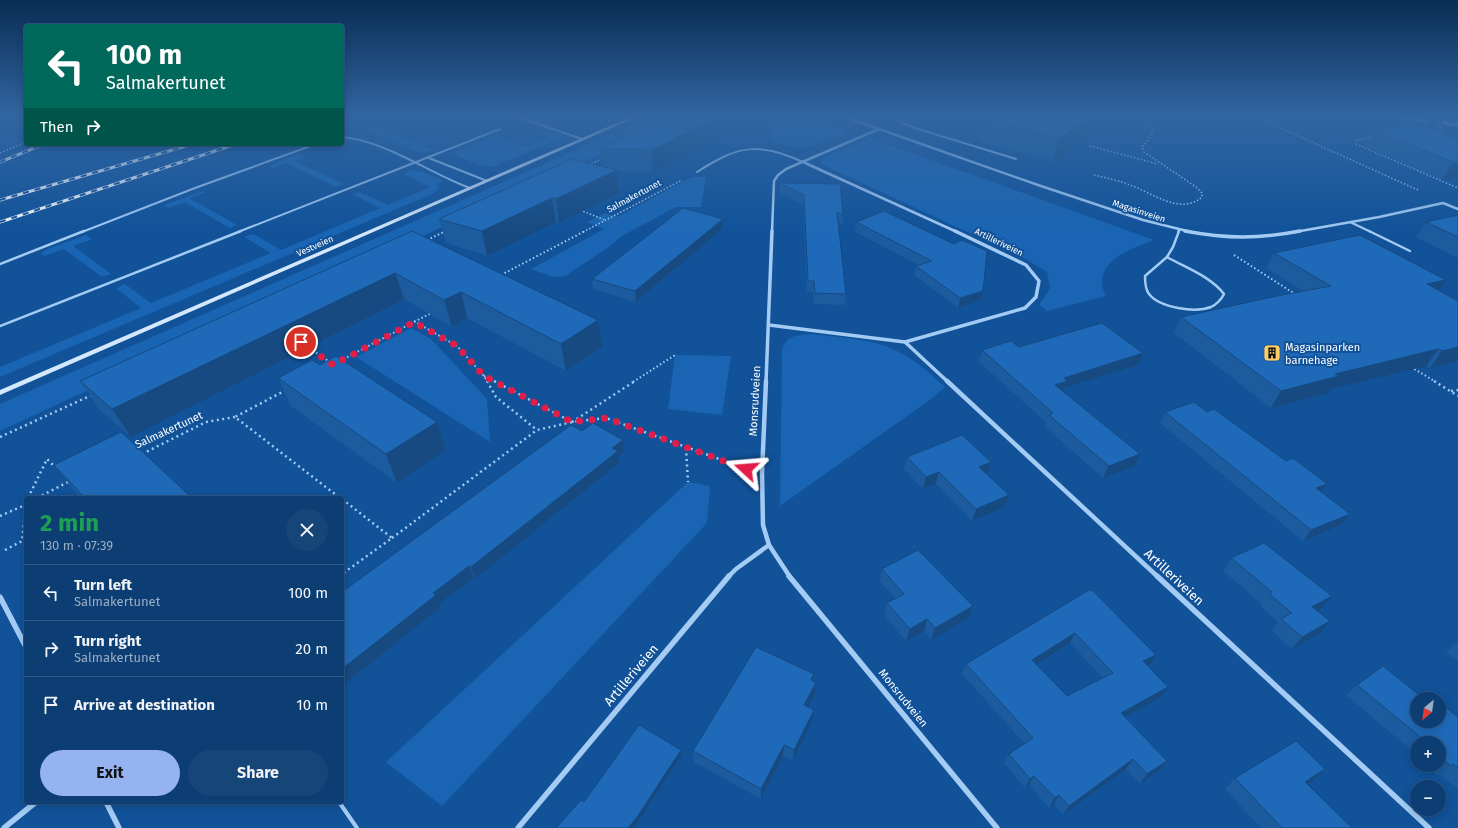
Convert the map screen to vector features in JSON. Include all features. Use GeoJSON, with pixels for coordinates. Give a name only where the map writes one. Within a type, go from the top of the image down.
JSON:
{"type":"FeatureCollection","features":[{"type":"Feature","properties":{"kind":"street","name":"Vestveien"},"geometry":{"type":"LineString","coordinates":[[0,393],[548,155]]}},
{"type":"Feature","properties":{"kind":"street","name":"Monsrudveien"},"geometry":{"type":"LineString","coordinates":[[820,155],[786,169],[778,175],[774,181],[770,324],[762,473],[763,525],[769,545],[784,568],[997,828]]}},
{"type":"Feature","properties":{"kind":"street","name":"Magasinveien"},"geometry":{"type":"LineString","coordinates":[[952,155],[1038,185],[1179,230],[1216,236],[1239,238],[1273,236],[1443,203]]}},
{"type":"Feature","properties":{"kind":"street","name":"Artilleriveien"},"geometry":{"type":"LineString","coordinates":[[770,324],[905,342],[1025,308],[1036,297],[1039,281],[1026,265],[932,220],[803,162]]}},
{"type":"Feature","properties":{"kind":"street"},"geometry":{"type":"LineString","coordinates":[[1443,203],[1458,209]]}},
{"type":"Feature","properties":{"kind":"street","name":"Artilleriveien"},"geometry":{"type":"LineString","coordinates":[[905,342],[1429,828]]}},
{"type":"Feature","properties":{"kind":"street","name":"Artilleriveien"},"geometry":{"type":"LineString","coordinates":[[518,828],[723,582],[741,565],[769,545]]}},
{"type":"Feature","properties":{"kind":"street"},"geometry":{"type":"LineString","coordinates":[[0,597],[24,643]]}},
{"type":"Feature","properties":{"kind":"street"},"geometry":{"type":"LineString","coordinates":[[4,828],[34,804]]}},
{"type":"Feature","properties":{"kind":"street"},"geometry":{"type":"LineString","coordinates":[[107,804],[119,828]]}},
{"type":"Feature","properties":{"kind":"lane"},"geometry":{"type":"LineString","coordinates":[[0,264],[195,188],[287,155]]}},
{"type":"Feature","properties":{"kind":"lane"},"geometry":{"type":"LineString","coordinates":[[395,155],[470,188]]}},
{"type":"Feature","properties":{"kind":"lane"},"geometry":{"type":"LineString","coordinates":[[0,326],[436,155]]}},
{"type":"Feature","properties":{"kind":"lane"},"geometry":{"type":"LineString","coordinates":[[697,172],[727,155]]}},
{"type":"Feature","properties":{"kind":"lane"},"geometry":{"type":"LineString","coordinates":[[788,155],[803,162]]}},
{"type":"Feature","properties":{"kind":"lane"},"geometry":{"type":"LineString","coordinates":[[1002,155],[1016,159]]}},
{"type":"Feature","properties":{"kind":"lane"},"geometry":{"type":"LineString","coordinates":[[428,158],[487,181]]}},
{"type":"Feature","properties":{"kind":"lane"},"geometry":{"type":"LineString","coordinates":[[1350,222],[1410,251]]}},
{"type":"Feature","properties":{"kind":"lane"},"geometry":{"type":"LineString","coordinates":[[1166,257],[1218,286],[1224,294],[1222,299],[1211,307],[1190,310],[1166,304],[1151,296],[1146,288],[1145,276],[1151,268],[1166,257],[1176,242],[1179,230]]}},
{"type":"Feature","properties":{"kind":"lane"},"geometry":{"type":"LineString","coordinates":[[340,804],[357,828]]}},
{"type":"Feature","properties":{"kind":"path"},"geometry":{"type":"LineString","coordinates":[[1124,155],[1161,164]]}},
{"type":"Feature","properties":{"kind":"path"},"geometry":{"type":"LineString","coordinates":[[1094,175],[1135,186],[1156,198],[1167,201],[1188,203],[1201,199],[1203,195],[1200,190],[1147,155]]}},
{"type":"Feature","properties":{"kind":"path"},"geometry":{"type":"LineString","coordinates":[[1340,155],[1443,203]]}},
{"type":"Feature","properties":{"kind":"path"},"geometry":{"type":"LineString","coordinates":[[1381,155],[1458,188]]}},
{"type":"Feature","properties":{"kind":"path"},"geometry":{"type":"LineString","coordinates":[[585,166],[606,157]]}},
{"type":"Feature","properties":{"kind":"path","name":"Salmakertunet"},"geometry":{"type":"LineString","coordinates":[[497,277],[697,172]]}},
{"type":"Feature","properties":{"kind":"path","name":"Salmakertunet"},"geometry":{"type":"LineString","coordinates":[[579,210],[605,220]]}},
{"type":"Feature","properties":{"kind":"path"},"geometry":{"type":"LineString","coordinates":[[421,242],[449,229]]}},
{"type":"Feature","properties":{"kind":"path"},"geometry":{"type":"LineString","coordinates":[[1216,236],[1229,251],[1241,260],[1295,294]]}},
{"type":"Feature","properties":{"kind":"path"},"geometry":{"type":"LineString","coordinates":[[302,343],[333,365],[435,310]]}},
{"type":"Feature","properties":{"kind":"path"},"geometry":{"type":"LineString","coordinates":[[414,322],[457,346],[484,376],[496,397],[537,430]]}},
{"type":"Feature","properties":{"kind":"path"},"geometry":{"type":"LineString","coordinates":[[572,422],[674,354]]}},
{"type":"Feature","properties":{"kind":"path"},"geometry":{"type":"LineString","coordinates":[[1410,366],[1458,396]]}},
{"type":"Feature","properties":{"kind":"path"},"geometry":{"type":"LineString","coordinates":[[484,376],[572,422]]}},
{"type":"Feature","properties":{"kind":"path","name":"Salmakertunet"},"geometry":{"type":"LineString","coordinates":[[137,456],[206,422],[235,417],[291,387]]}},
{"type":"Feature","properties":{"kind":"path"},"geometry":{"type":"LineString","coordinates":[[1450,392],[1458,390]]}},
{"type":"Feature","properties":{"kind":"path"},"geometry":{"type":"LineString","coordinates":[[0,437],[94,394]]}},
{"type":"Feature","properties":{"kind":"path"},"geometry":{"type":"LineString","coordinates":[[235,417],[337,496]]}},
{"type":"Feature","properties":{"kind":"path"},"geometry":{"type":"LineString","coordinates":[[344,573],[537,430],[572,422],[606,418],[746,469]]}},
{"type":"Feature","properties":{"kind":"path"},"geometry":{"type":"LineString","coordinates":[[686,448],[688,482]]}},
{"type":"Feature","properties":{"kind":"path"},"geometry":{"type":"LineString","coordinates":[[29,496],[47,459],[59,470]]}},
{"type":"Feature","properties":{"kind":"path"},"geometry":{"type":"LineString","coordinates":[[41,496],[71,480],[65,475]]}},
{"type":"Feature","properties":{"kind":"path"},"geometry":{"type":"LineString","coordinates":[[344,501],[392,538]]}},
{"type":"Feature","properties":{"kind":"path"},"geometry":{"type":"LineString","coordinates":[[0,516],[24,505]]}},
{"type":"Feature","properties":{"kind":"path"},"geometry":{"type":"LineString","coordinates":[[5,550],[22,541],[24,522]]}},
{"type":"Feature","properties":{"kind":"shaded area"},"geometry":{"type":"Polygon","coordinates":[[[296,155],[304,155],[307,156],[294,161],[344,184],[336,187],[286,163],[273,168],[269,166],[296,155]]]}},
{"type":"Feature","properties":{"kind":"shaded area"},"geometry":{"type":"Polygon","coordinates":[[[458,155],[522,155],[495,166],[483,166],[458,157],[458,155]]]}},
{"type":"Feature","properties":{"kind":"shaded area"},"geometry":{"type":"Polygon","coordinates":[[[565,155],[601,155],[0,431],[0,404],[565,155]]]}},
{"type":"Feature","properties":{"kind":"shaded area"},"geometry":{"type":"Polygon","coordinates":[[[831,155],[915,155],[1154,240],[1122,254],[1108,265],[1104,272],[1102,283],[1106,296],[1047,311],[1039,305],[1050,289],[1047,272],[1022,257],[823,165],[821,161],[823,158],[831,155]]]}},
{"type":"Feature","properties":{"kind":"shaded area"},"geometry":{"type":"Polygon","coordinates":[[[412,170],[423,172],[444,181],[436,184],[439,186],[437,191],[432,194],[0,377],[0,367],[141,308],[116,288],[125,284],[151,303],[271,253],[244,237],[253,234],[281,250],[380,208],[352,194],[359,192],[388,205],[431,187],[403,174],[390,179],[412,170]]]}},
{"type":"Feature","properties":{"kind":"shaded area"},"geometry":{"type":"Polygon","coordinates":[[[692,177],[706,177],[701,207],[676,207],[622,236],[609,247],[565,276],[553,277],[531,269],[604,229],[587,222],[605,213],[617,217],[692,177]]]}},
{"type":"Feature","properties":{"kind":"shaded area"},"geometry":{"type":"Polygon","coordinates":[[[203,191],[205,192],[189,198],[237,225],[230,228],[185,202],[169,208],[164,205],[203,191]]]}},
{"type":"Feature","properties":{"kind":"shaded area"},"geometry":{"type":"Polygon","coordinates":[[[86,235],[92,239],[73,246],[111,274],[102,277],[64,249],[44,256],[41,254],[45,250],[86,235]]]}},
{"type":"Feature","properties":{"kind":"shaded area"},"geometry":{"type":"Polygon","coordinates":[[[411,328],[431,339],[487,399],[490,442],[356,357],[411,328]]]}},
{"type":"Feature","properties":{"kind":"shaded area"},"geometry":{"type":"Polygon","coordinates":[[[811,334],[869,341],[891,348],[913,360],[945,387],[931,399],[780,506],[782,350],[787,341],[793,337],[811,334]]]}},
{"type":"Feature","properties":{"kind":"shaded area"},"geometry":{"type":"Polygon","coordinates":[[[675,355],[731,356],[722,415],[668,409],[675,355]]]}},
{"type":"Feature","properties":{"kind":"shaded area"},"geometry":{"type":"Polygon","coordinates":[[[688,482],[710,486],[707,523],[442,806],[386,762],[688,482]]]}},
{"type":"Feature","properties":{"kind":"building"},"geometry":{"type":"Polygon","coordinates":[[[1435,155],[1458,155],[1458,162],[1453,162],[1435,155]]]}},
{"type":"Feature","properties":{"kind":"building"},"geometry":{"type":"Polygon","coordinates":[[[572,159],[617,170],[556,199],[552,198],[482,231],[439,219],[572,159]]]}},
{"type":"Feature","properties":{"kind":"building"},"geometry":{"type":"Polygon","coordinates":[[[780,183],[840,184],[843,215],[837,212],[846,294],[815,293],[814,281],[808,281],[804,195],[780,183]]]}},
{"type":"Feature","properties":{"kind":"building"},"geometry":{"type":"Polygon","coordinates":[[[683,208],[723,219],[635,291],[592,279],[683,208]]]}},
{"type":"Feature","properties":{"kind":"building"},"geometry":{"type":"Polygon","coordinates":[[[884,211],[954,244],[962,240],[987,251],[983,291],[960,298],[916,266],[932,261],[856,222],[884,211]]]}},
{"type":"Feature","properties":{"kind":"building"},"geometry":{"type":"Polygon","coordinates":[[[1458,215],[1458,237],[1426,222],[1458,215]]]}},
{"type":"Feature","properties":{"kind":"building"},"geometry":{"type":"Polygon","coordinates":[[[412,231],[598,320],[561,344],[461,292],[444,300],[395,273],[112,409],[80,381],[412,231]]]}},
{"type":"Feature","properties":{"kind":"building"},"geometry":{"type":"Polygon","coordinates":[[[1360,235],[1446,280],[1427,284],[1458,301],[1458,347],[1442,351],[1438,349],[1335,374],[1339,376],[1281,391],[1181,317],[1331,286],[1274,253],[1360,235]]]}},
{"type":"Feature","properties":{"kind":"building"},"geometry":{"type":"Polygon","coordinates":[[[1102,323],[1143,353],[1064,378],[1067,381],[1055,385],[1140,454],[1109,466],[1049,415],[1053,413],[982,350],[1011,341],[1019,347],[1102,323]]]}},
{"type":"Feature","properties":{"kind":"building"},"geometry":{"type":"Polygon","coordinates":[[[336,356],[437,422],[386,454],[278,378],[312,360],[320,365],[336,356]]]}},
{"type":"Feature","properties":{"kind":"building"},"geometry":{"type":"Polygon","coordinates":[[[1194,402],[1207,412],[1214,409],[1286,461],[1293,458],[1327,484],[1316,488],[1350,514],[1311,530],[1165,412],[1194,402]]]}},
{"type":"Feature","properties":{"kind":"building"},"geometry":{"type":"Polygon","coordinates":[[[593,423],[623,440],[612,448],[618,451],[471,567],[469,566],[433,593],[436,595],[344,667],[344,591],[571,425],[582,431],[593,423]]]}},
{"type":"Feature","properties":{"kind":"building"},"geometry":{"type":"Polygon","coordinates":[[[121,432],[190,496],[83,496],[54,465],[121,432]]]}},
{"type":"Feature","properties":{"kind":"building"},"geometry":{"type":"Polygon","coordinates":[[[962,435],[991,462],[979,467],[1009,495],[976,509],[939,472],[926,477],[907,457],[962,435]]]}},
{"type":"Feature","properties":{"kind":"building"},"geometry":{"type":"Polygon","coordinates":[[[1264,543],[1332,596],[1312,607],[1330,621],[1302,637],[1281,619],[1292,613],[1269,594],[1272,592],[1231,558],[1264,543]]]}},
{"type":"Feature","properties":{"kind":"building"},"geometry":{"type":"Polygon","coordinates":[[[918,550],[973,606],[935,628],[927,619],[910,629],[887,603],[904,594],[882,569],[918,550]]]}},
{"type":"Feature","properties":{"kind":"building"},"geometry":{"type":"Polygon","coordinates":[[[1089,590],[1092,590],[1156,655],[1143,661],[1168,687],[1121,713],[1167,761],[1147,774],[1133,759],[1069,806],[1059,795],[1055,798],[1034,776],[1030,779],[1009,754],[1033,738],[966,664],[1089,590]],[[1075,633],[1032,660],[1067,696],[1113,673],[1075,633]]]}},
{"type":"Feature","properties":{"kind":"building"},"geometry":{"type":"Polygon","coordinates":[[[756,647],[814,674],[811,680],[816,683],[804,705],[814,710],[794,750],[784,745],[761,789],[693,751],[756,647]]]}},
{"type":"Feature","properties":{"kind":"building"},"geometry":{"type":"Polygon","coordinates":[[[1383,666],[1415,692],[1410,692],[1410,728],[1446,728],[1446,708],[1458,717],[1458,768],[1453,764],[1451,766],[1446,762],[1446,736],[1419,736],[1357,685],[1383,666]]]}},
{"type":"Feature","properties":{"kind":"building"},"geometry":{"type":"Polygon","coordinates":[[[639,725],[681,750],[637,817],[628,828],[556,828],[581,800],[584,802],[639,725]]]}},
{"type":"Feature","properties":{"kind":"building"},"geometry":{"type":"Polygon","coordinates":[[[1296,741],[1325,769],[1305,782],[1352,828],[1282,828],[1235,778],[1296,741]]]}},
{"type":"Feature","properties":{"kind":"railway"},"geometry":{"type":"LineString","coordinates":[[0,162],[18,155]]}},
{"type":"Feature","properties":{"kind":"railway"},"geometry":{"type":"LineString","coordinates":[[0,200],[156,155]]}},
{"type":"Feature","properties":{"kind":"railway"},"geometry":{"type":"LineString","coordinates":[[0,222],[204,155]]}},
{"type":"Feature","properties":{"kind":"place","name":"Magasinparken barnehage"},"geometry":{"type":"Point","coordinates":[1272,353]}},
{"type":"Feature","properties":{"kind":"route"},"geometry":{"type":"LineString","coordinates":[[301,342],[333,365],[414,322],[457,346],[484,376],[572,422],[606,418],[746,469]]}}]}
